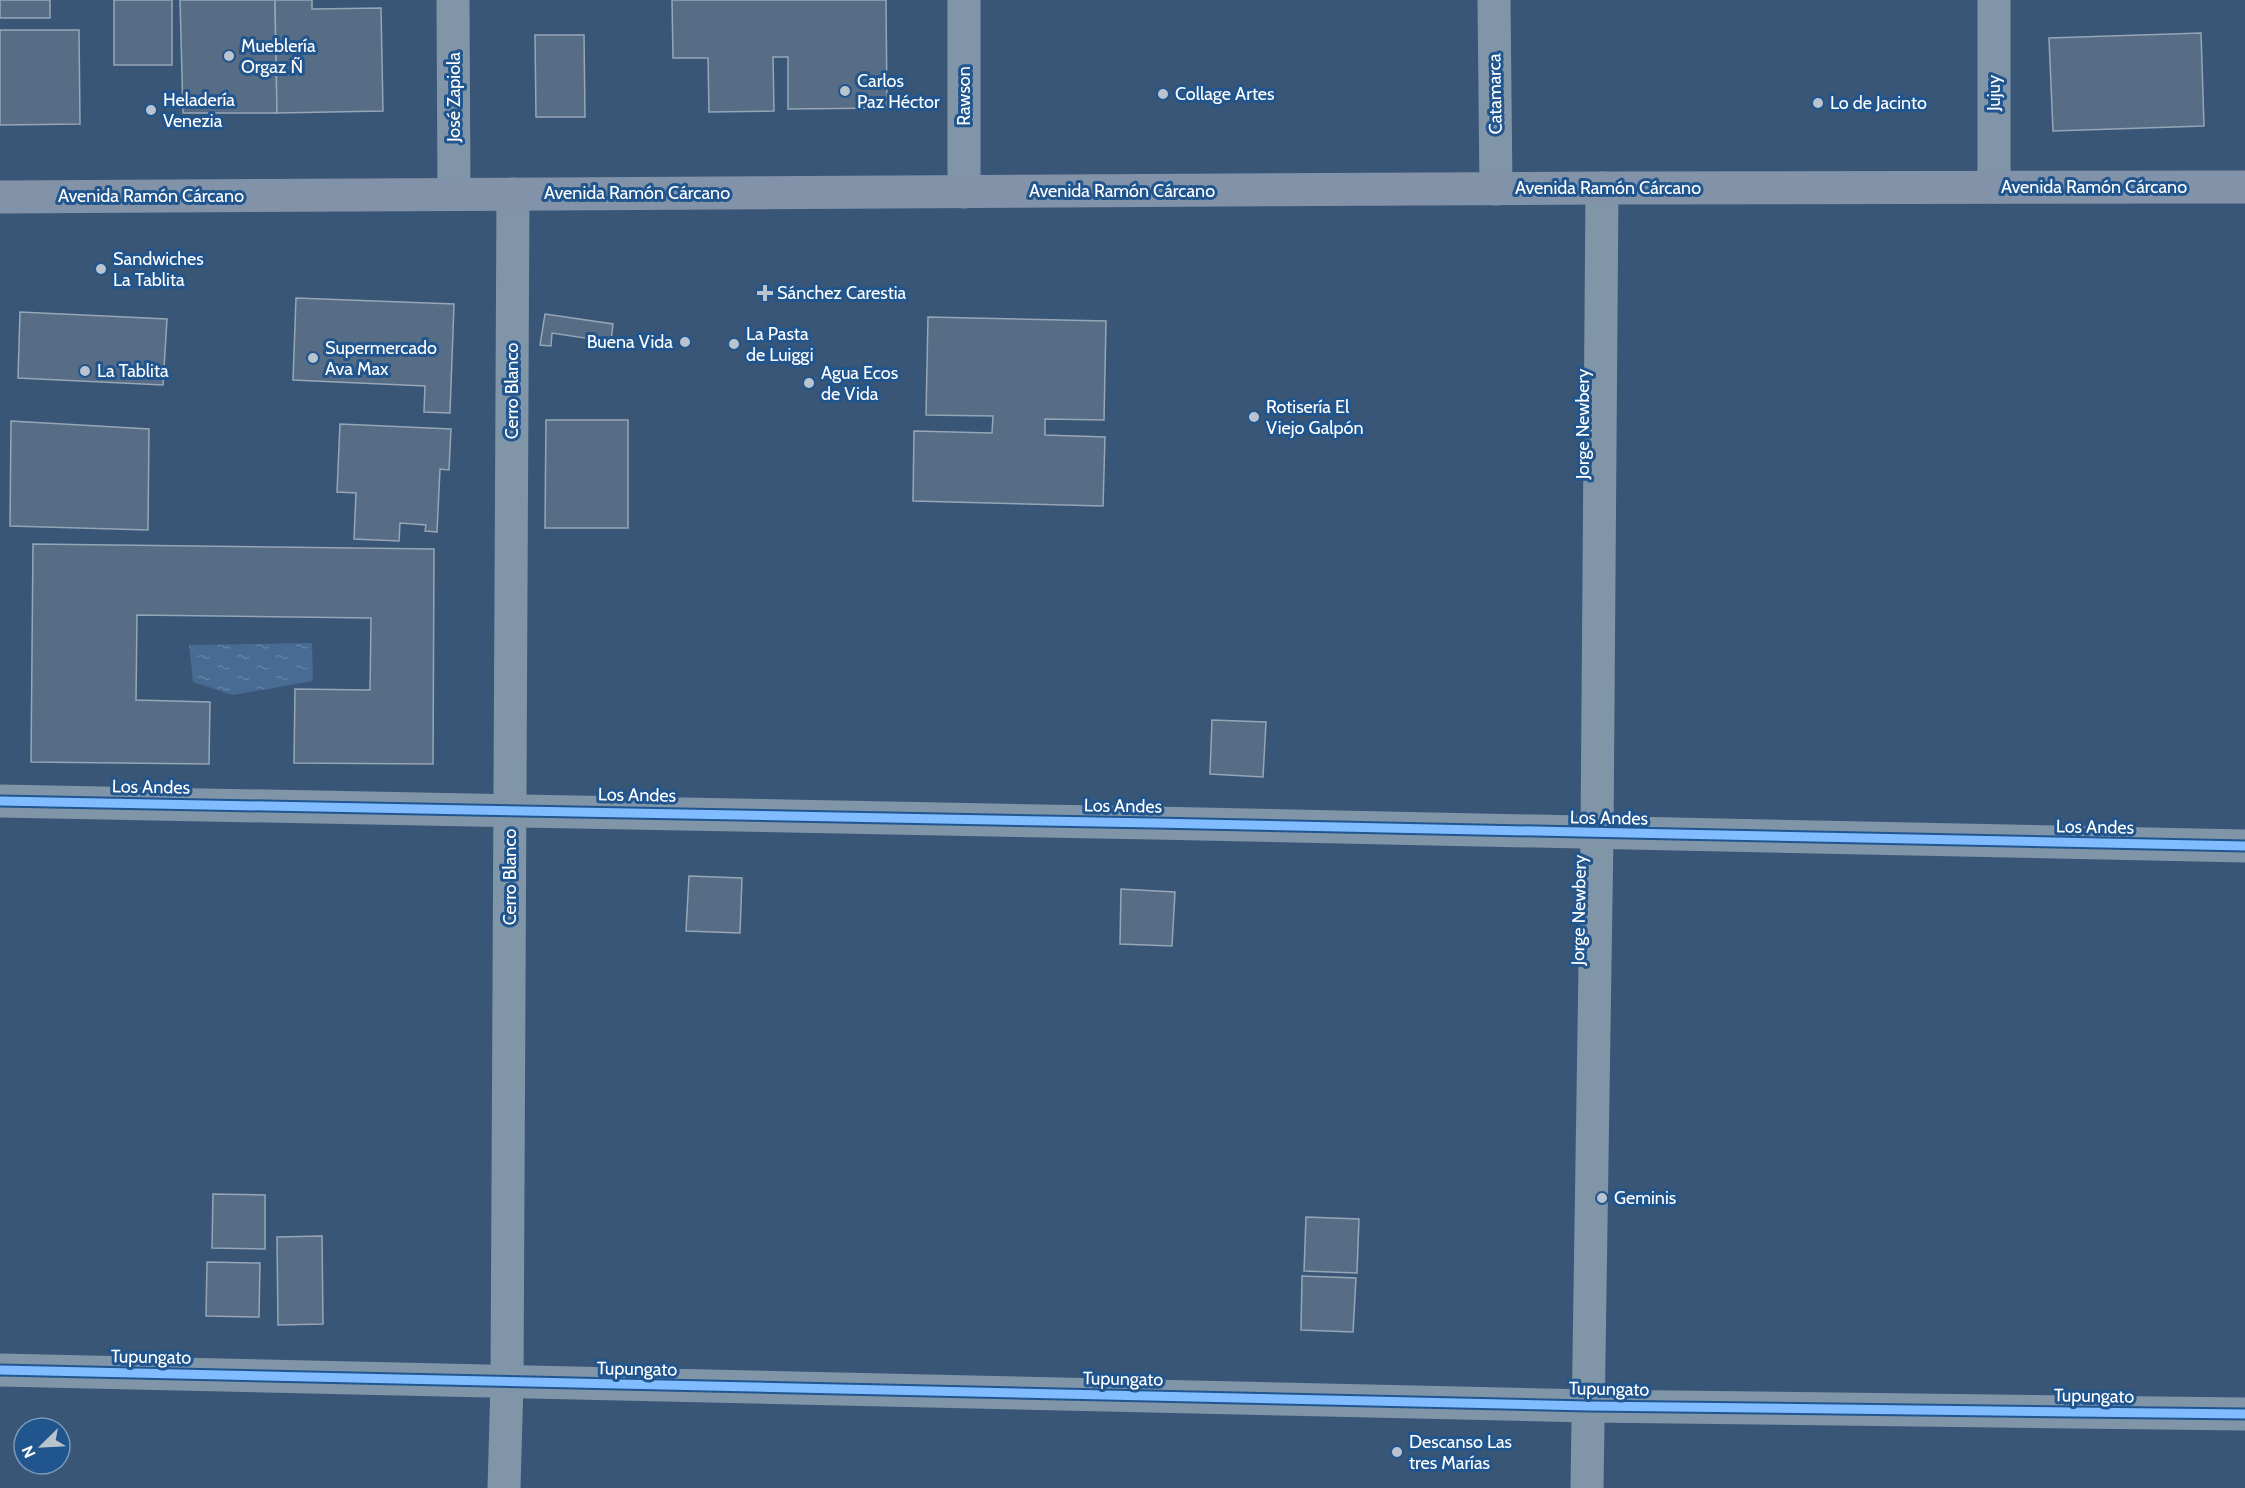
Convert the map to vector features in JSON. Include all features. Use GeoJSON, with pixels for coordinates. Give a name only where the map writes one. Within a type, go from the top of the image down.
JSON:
{"type":"FeatureCollection","features":[{"type":"Feature","properties":{"kind":"main road","name":"Avenida Ramón Cárcano"},"geometry":{"type":"LineString","coordinates":[[0,197],[1602,188],[2245,187]]}},
{"type":"Feature","properties":{"kind":"street","name":"José Zapiola"},"geometry":{"type":"LineString","coordinates":[[453,0],[454,194]]}},
{"type":"Feature","properties":{"kind":"street","name":"Rawson"},"geometry":{"type":"LineString","coordinates":[[964,0],[964,192]]}},
{"type":"Feature","properties":{"kind":"street","name":"Catamarca"},"geometry":{"type":"LineString","coordinates":[[1494,0],[1496,189]]}},
{"type":"Feature","properties":{"kind":"street","name":"Jujuy"},"geometry":{"type":"LineString","coordinates":[[1994,0],[1994,187]]}},
{"type":"Feature","properties":{"kind":"street","name":"Jorge Newbery"},"geometry":{"type":"LineString","coordinates":[[1587,1488],[1597,834],[1602,188]]}},
{"type":"Feature","properties":{"kind":"street","name":"Cerro Blanco"},"geometry":{"type":"LineString","coordinates":[[504,1488],[507,1383],[513,194]]}},
{"type":"Feature","properties":{"kind":"street","name":"Los Andes"},"geometry":{"type":"LineString","coordinates":[[0,801],[510,808],[1597,834],[2245,846]]}},
{"type":"Feature","properties":{"kind":"street","name":"Tupungato"},"geometry":{"type":"LineString","coordinates":[[0,1370],[1588,1406],[2245,1414]]}},
{"type":"Feature","properties":{"kind":"water"},"geometry":{"type":"Polygon","coordinates":[[[312,643],[313,681],[233,695],[193,682],[189,645],[312,643]]]}},
{"type":"Feature","properties":{"kind":"building"},"geometry":{"type":"Polygon","coordinates":[[[0,0],[50,0],[50,18],[0,18],[0,0]]]}},
{"type":"Feature","properties":{"kind":"building"},"geometry":{"type":"Polygon","coordinates":[[[114,0],[172,0],[172,65],[114,65],[114,0]]]}},
{"type":"Feature","properties":{"kind":"building","name":"Mueblería Orgaz Ñ"},"geometry":{"type":"Polygon","coordinates":[[[180,0],[275,0],[277,113],[183,113],[180,0]]]}},
{"type":"Feature","properties":{"kind":"building"},"geometry":{"type":"Polygon","coordinates":[[[275,0],[312,0],[312,9],[381,8],[383,111],[277,113],[275,0]]]}},
{"type":"Feature","properties":{"kind":"building"},"geometry":{"type":"Polygon","coordinates":[[[672,0],[886,0],[887,108],[788,109],[788,57],[773,57],[774,111],[709,112],[708,58],[673,58],[672,0]]]}},
{"type":"Feature","properties":{"kind":"building"},"geometry":{"type":"Polygon","coordinates":[[[0,30],[79,30],[80,124],[0,125],[0,30]]]}},
{"type":"Feature","properties":{"kind":"building"},"geometry":{"type":"Polygon","coordinates":[[[2201,33],[2204,126],[2053,131],[2049,38],[2201,33]]]}},
{"type":"Feature","properties":{"kind":"building"},"geometry":{"type":"Polygon","coordinates":[[[535,35],[584,35],[585,117],[536,117],[535,35]]]}},
{"type":"Feature","properties":{"kind":"building"},"geometry":{"type":"Polygon","coordinates":[[[296,298],[454,304],[450,413],[424,412],[425,386],[293,380],[296,298]]]}},
{"type":"Feature","properties":{"kind":"building"},"geometry":{"type":"Polygon","coordinates":[[[20,312],[167,319],[163,385],[18,378],[20,312]]]}},
{"type":"Feature","properties":{"kind":"building"},"geometry":{"type":"Polygon","coordinates":[[[545,314],[613,324],[611,342],[552,333],[551,346],[540,345],[545,314]]]}},
{"type":"Feature","properties":{"kind":"building"},"geometry":{"type":"Polygon","coordinates":[[[928,317],[1106,321],[1104,420],[1045,419],[1045,435],[1105,437],[1103,506],[913,501],[914,431],[992,433],[993,416],[926,415],[928,317]]]}},
{"type":"Feature","properties":{"kind":"building"},"geometry":{"type":"Polygon","coordinates":[[[546,420],[628,420],[628,528],[545,528],[546,420]]]}},
{"type":"Feature","properties":{"kind":"building"},"geometry":{"type":"Polygon","coordinates":[[[11,421],[149,429],[148,530],[10,526],[11,421]]]}},
{"type":"Feature","properties":{"kind":"building"},"geometry":{"type":"Polygon","coordinates":[[[340,424],[451,429],[449,470],[440,469],[437,532],[425,531],[426,525],[400,523],[399,541],[354,539],[356,493],[337,492],[340,424]]]}},
{"type":"Feature","properties":{"kind":"building"},"geometry":{"type":"Polygon","coordinates":[[[33,544],[434,549],[433,764],[294,763],[295,689],[370,690],[371,618],[137,615],[136,700],[210,702],[209,764],[31,762],[33,544]]]}},
{"type":"Feature","properties":{"kind":"building"},"geometry":{"type":"Polygon","coordinates":[[[1212,720],[1266,722],[1263,777],[1210,774],[1212,720]]]}},
{"type":"Feature","properties":{"kind":"building"},"geometry":{"type":"Polygon","coordinates":[[[689,876],[742,878],[740,933],[686,931],[689,876]]]}},
{"type":"Feature","properties":{"kind":"building"},"geometry":{"type":"Polygon","coordinates":[[[1121,889],[1175,892],[1172,946],[1120,944],[1121,889]]]}},
{"type":"Feature","properties":{"kind":"building"},"geometry":{"type":"Polygon","coordinates":[[[213,1194],[265,1195],[265,1249],[212,1248],[213,1194]]]}},
{"type":"Feature","properties":{"kind":"building"},"geometry":{"type":"Polygon","coordinates":[[[1306,1217],[1359,1219],[1357,1273],[1304,1271],[1306,1217]]]}},
{"type":"Feature","properties":{"kind":"building"},"geometry":{"type":"Polygon","coordinates":[[[322,1236],[323,1324],[278,1325],[277,1237],[322,1236]]]}},
{"type":"Feature","properties":{"kind":"building"},"geometry":{"type":"Polygon","coordinates":[[[207,1262],[260,1263],[259,1317],[206,1316],[207,1262]]]}},
{"type":"Feature","properties":{"kind":"building"},"geometry":{"type":"Polygon","coordinates":[[[1302,1276],[1356,1278],[1353,1332],[1301,1330],[1302,1276]]]}},
{"type":"Feature","properties":{"kind":"cycle path"},"geometry":{"type":"LineString","coordinates":[[0,801],[2245,846]]}},
{"type":"Feature","properties":{"kind":"cycle path"},"geometry":{"type":"LineString","coordinates":[[0,1370],[1588,1406],[2245,1414]]}},
{"type":"Feature","properties":{"kind":"place","name":"Mueblería Orgaz Ñ"},"geometry":{"type":"Point","coordinates":[229,56]}},
{"type":"Feature","properties":{"kind":"place","name":"Carlos Paz Héctor"},"geometry":{"type":"Point","coordinates":[845,91]}},
{"type":"Feature","properties":{"kind":"place","name":"Collage Artes"},"geometry":{"type":"Point","coordinates":[1163,94]}},
{"type":"Feature","properties":{"kind":"place","name":"Lo de Jacinto"},"geometry":{"type":"Point","coordinates":[1818,103]}},
{"type":"Feature","properties":{"kind":"place","name":"Heladería Venezia"},"geometry":{"type":"Point","coordinates":[151,110]}},
{"type":"Feature","properties":{"kind":"place","name":"Sandwiches La Tablita"},"geometry":{"type":"Point","coordinates":[101,269]}},
{"type":"Feature","properties":{"kind":"place","name":"Sánchez Carestia"},"geometry":{"type":"Point","coordinates":[765,293]}},
{"type":"Feature","properties":{"kind":"place","name":"Buena Vida"},"geometry":{"type":"Point","coordinates":[685,342]}},
{"type":"Feature","properties":{"kind":"place","name":"La Pasta de Luiggi"},"geometry":{"type":"Point","coordinates":[734,344]}},
{"type":"Feature","properties":{"kind":"place","name":"Supermercado Ava Max"},"geometry":{"type":"Point","coordinates":[313,358]}},
{"type":"Feature","properties":{"kind":"place","name":"La Tablita"},"geometry":{"type":"Point","coordinates":[85,371]}},
{"type":"Feature","properties":{"kind":"place","name":"Agua Ecos de Vida"},"geometry":{"type":"Point","coordinates":[809,383]}},
{"type":"Feature","properties":{"kind":"place","name":"Rotisería El Viejo Galpón"},"geometry":{"type":"Point","coordinates":[1254,417]}},
{"type":"Feature","properties":{"kind":"place","name":"Geminis"},"geometry":{"type":"Point","coordinates":[1602,1198]}},
{"type":"Feature","properties":{"kind":"place","name":"Descanso Las tres Marías"},"geometry":{"type":"Point","coordinates":[1397,1452]}}]}
